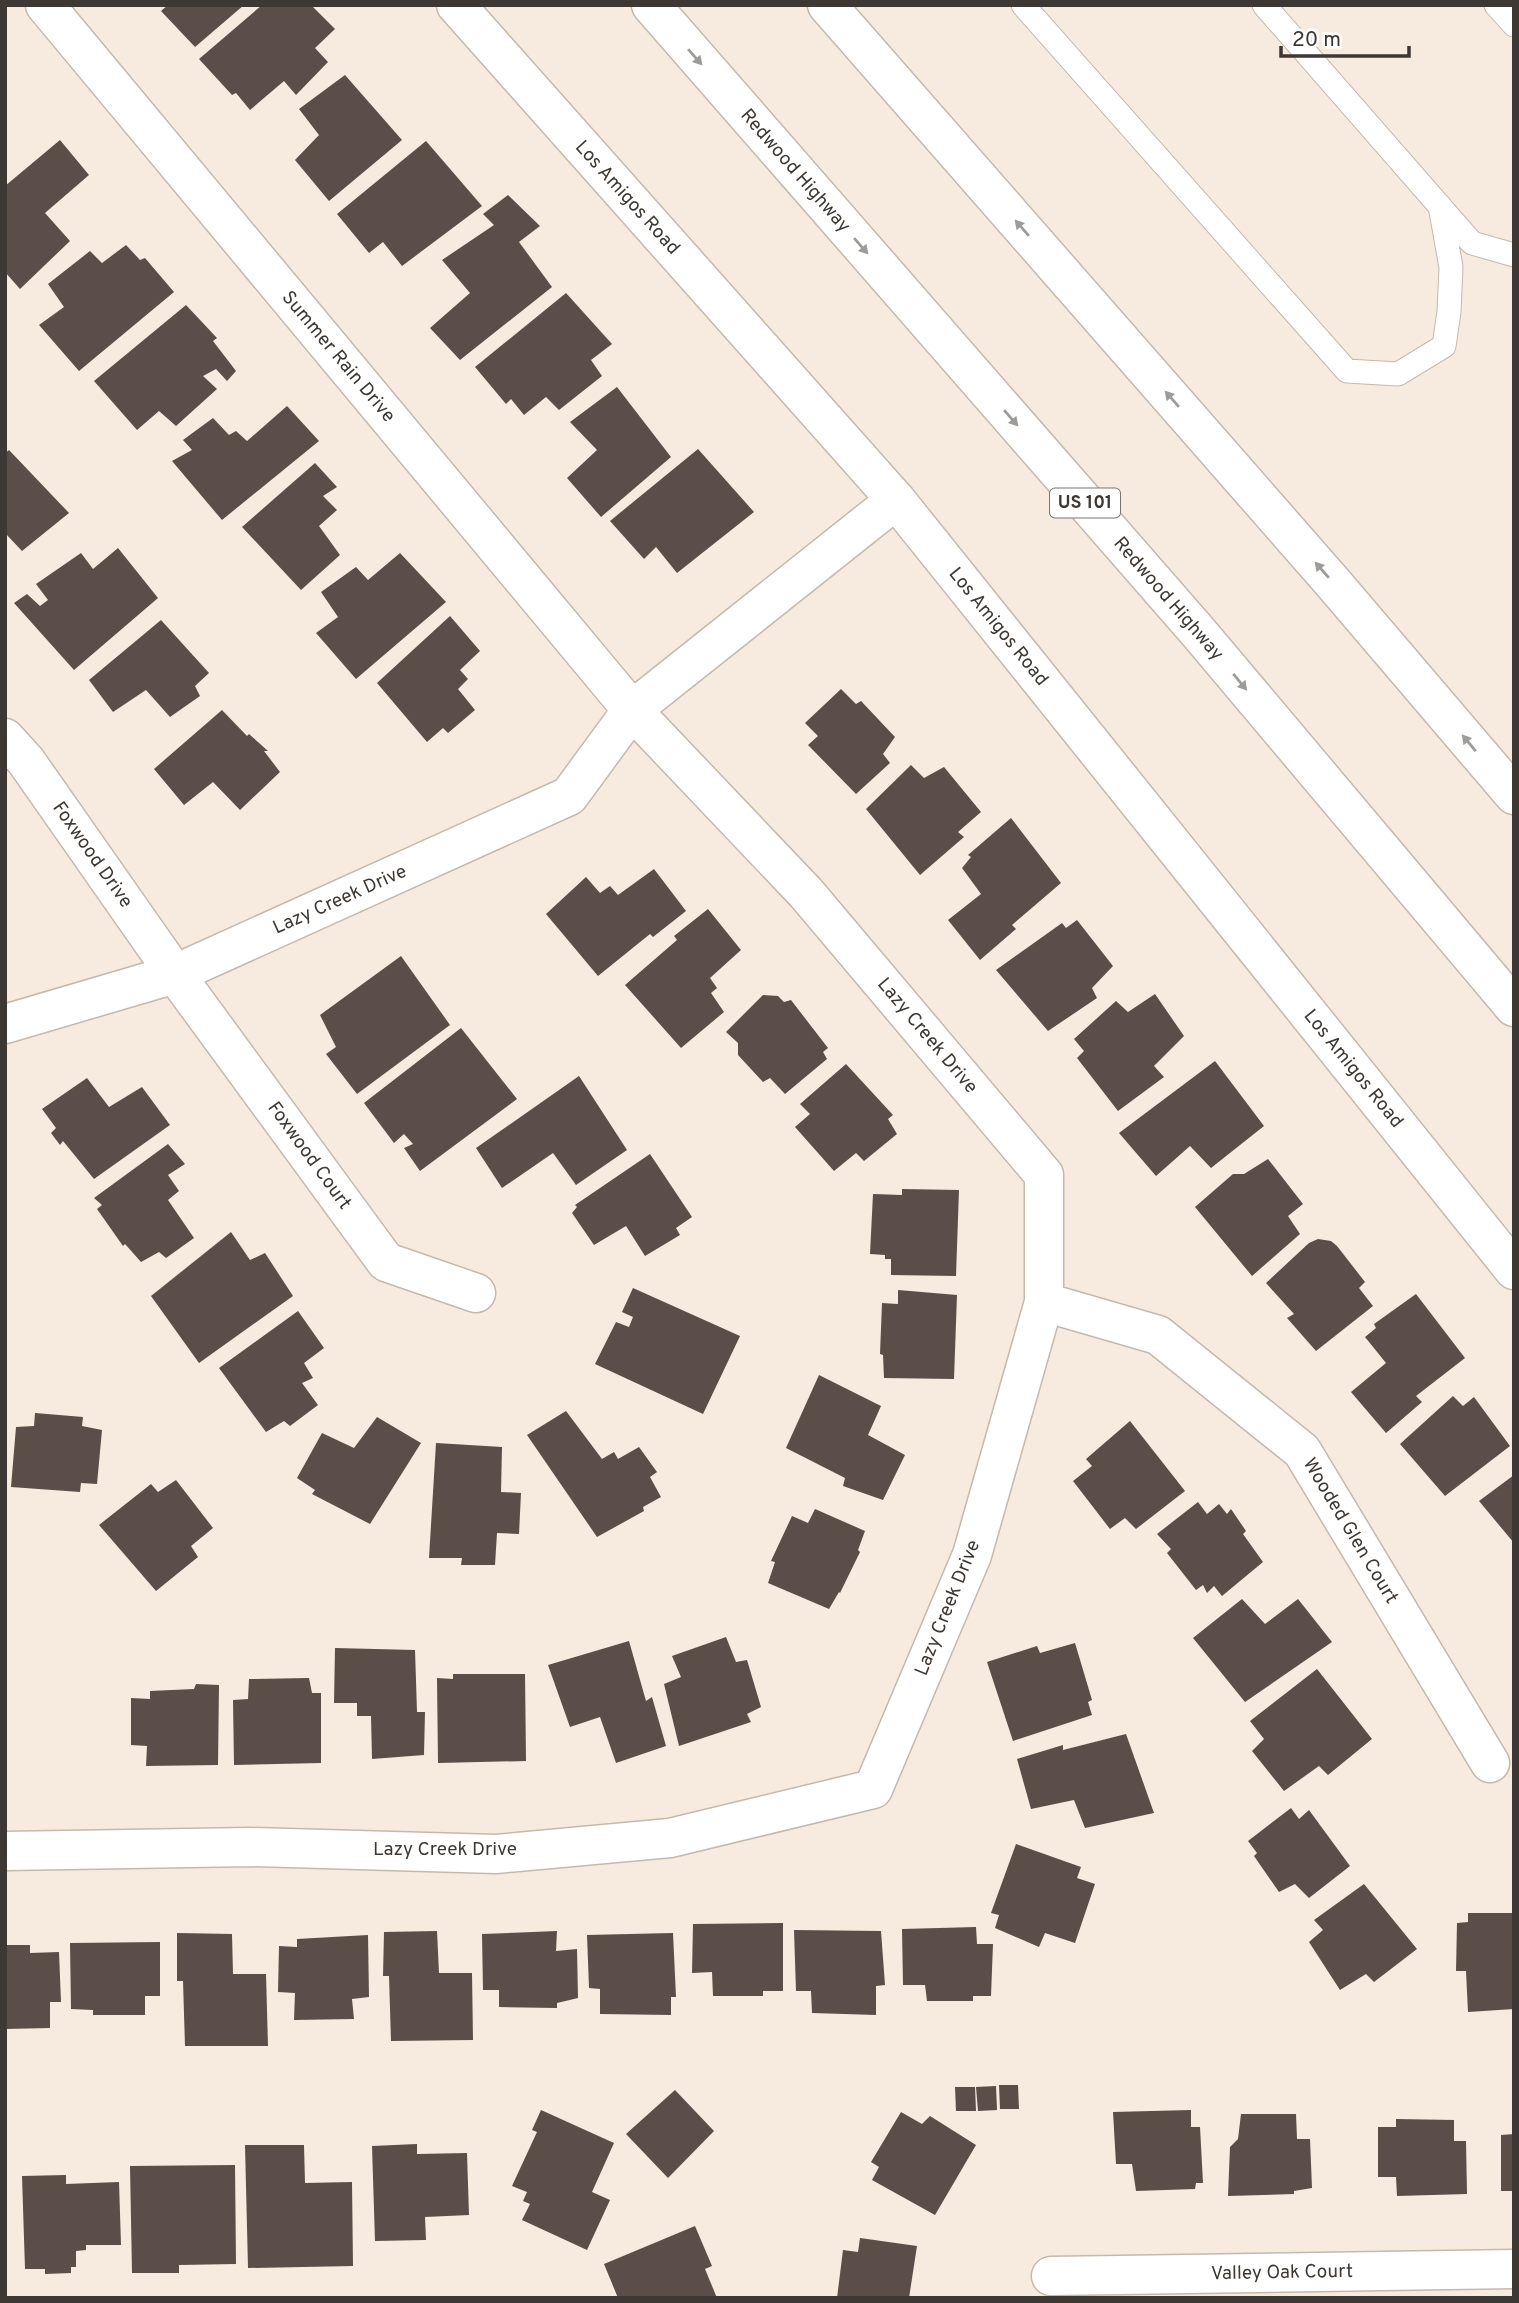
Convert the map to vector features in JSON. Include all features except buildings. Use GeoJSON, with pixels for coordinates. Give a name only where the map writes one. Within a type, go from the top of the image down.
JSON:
{"type":"FeatureCollection","features":[{"type":"Feature","properties":{"kind":"main road","name":"Summer Rain Drive"},"geometry":{"type":"LineString","coordinates":[[45,5],[632,710]]}},
{"type":"Feature","properties":{"kind":"main road","name":"Los Amigos Road"},"geometry":{"type":"LineString","coordinates":[[456,5],[896,500],[1514,1270]]}},
{"type":"Feature","properties":{"kind":"main road","name":"Redwood Highway"},"geometry":{"type":"LineString","coordinates":[[650,5],[1199,633],[1514,1007]]}},
{"type":"Feature","properties":{"kind":"main road"},"geometry":{"type":"LineString","coordinates":[[827,5],[1514,795]]}},
{"type":"Feature","properties":{"kind":"main road","name":"Lazy Creek Drive"},"geometry":{"type":"LineString","coordinates":[[5,1024],[175,974],[569,796],[632,710],[896,500]]}},
{"type":"Feature","properties":{"kind":"main road","name":"Lazy Creek Drive"},"geometry":{"type":"LineString","coordinates":[[6,1852],[251,1847],[496,1854],[670,1838],[873,1789],[972,1555],[1044,1302],[1044,1175],[806,893],[632,710]]}},
{"type":"Feature","properties":{"kind":"main road","name":"Foxwood Drive"},"geometry":{"type":"LineString","coordinates":[[5,737],[26,761],[175,974]]}},
{"type":"Feature","properties":{"kind":"main road","name":"Foxwood Court"},"geometry":{"type":"LineString","coordinates":[[175,974],[386,1262],[476,1293]]}},
{"type":"Feature","properties":{"kind":"main road","name":"Wooded Glen Court"},"geometry":{"type":"LineString","coordinates":[[1044,1302],[1157,1335],[1302,1451],[1490,1763]]}},
{"type":"Feature","properties":{"kind":"main road"},"geometry":{"type":"LineString","coordinates":[[5,1843],[6,1852]]}},
{"type":"Feature","properties":{"kind":"main road","name":"Valley Oak Court"},"geometry":{"type":"LineString","coordinates":[[1051,2276],[1514,2269]]}},
{"type":"Feature","properties":{"kind":"lane"},"geometry":{"type":"LineString","coordinates":[[1023,5],[1347,371],[1398,374],[1444,346],[1451,267],[1440,206]]}},
{"type":"Feature","properties":{"kind":"lane"},"geometry":{"type":"LineString","coordinates":[[1264,5],[1472,243],[1514,255]]}},
{"type":"Feature","properties":{"kind":"lane"},"geometry":{"type":"LineString","coordinates":[[1496,5],[1514,25]]}}]}
